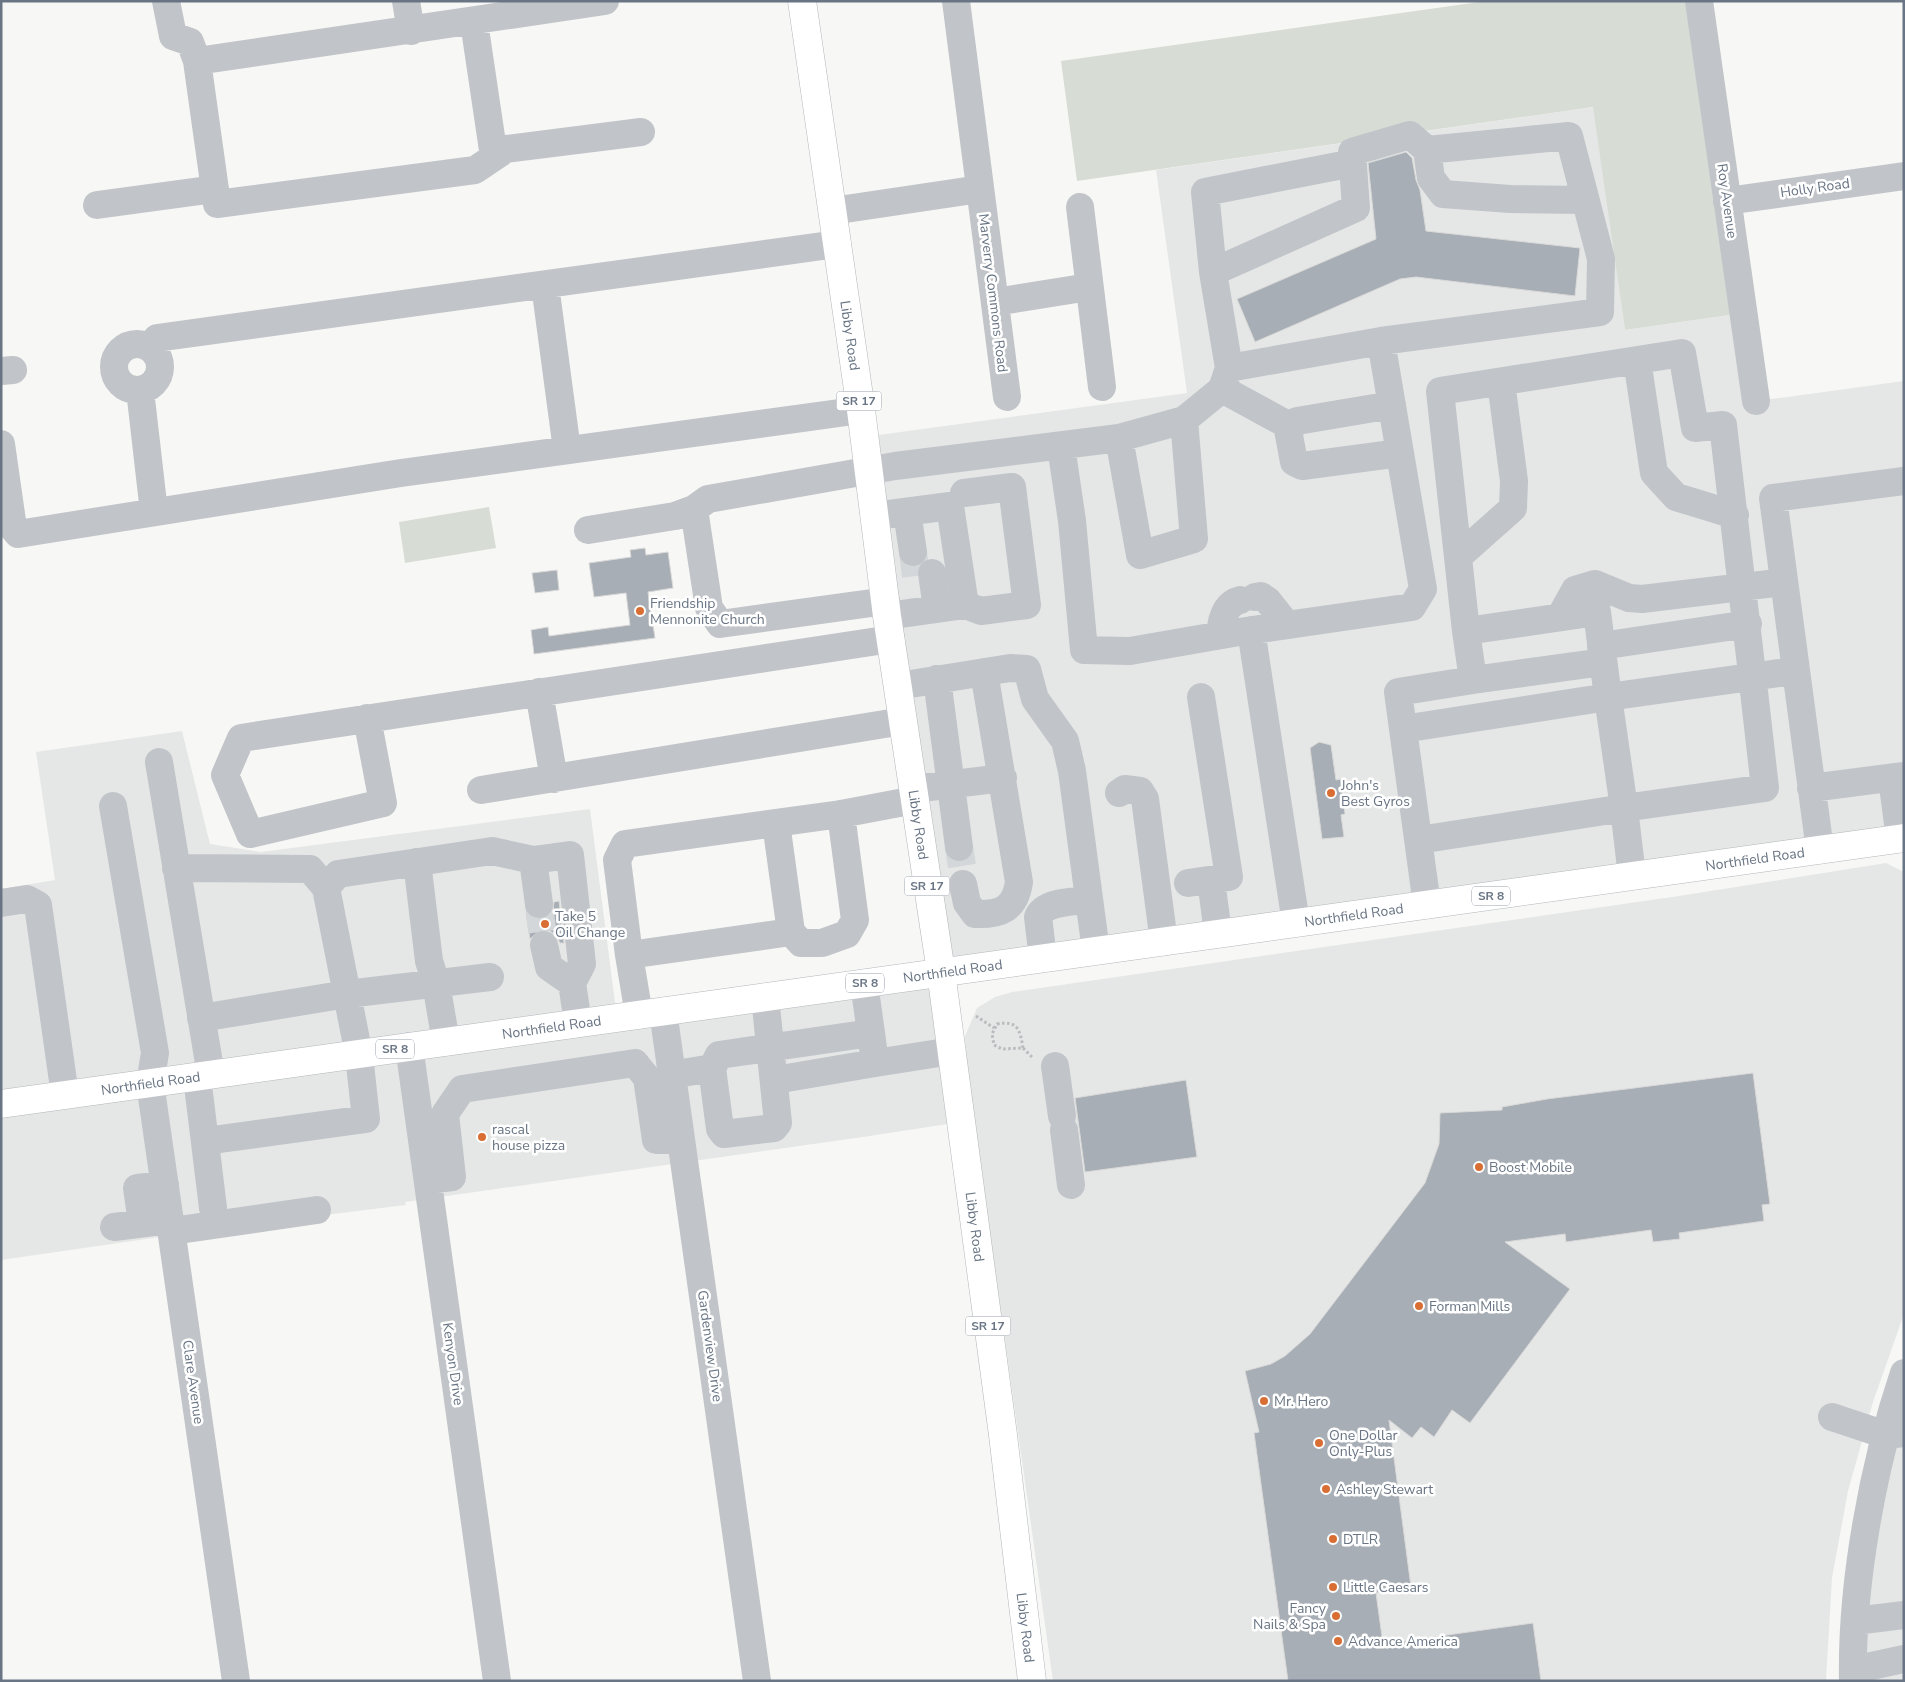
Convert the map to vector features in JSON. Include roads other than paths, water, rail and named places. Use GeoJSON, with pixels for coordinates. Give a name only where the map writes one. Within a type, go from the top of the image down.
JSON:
{"type":"FeatureCollection","features":[{"type":"Feature","properties":{"kind":"main road","name":"Libby Road"},"geometry":{"type":"LineString","coordinates":[[802,1],[861,410],[888,619],[952,1051],[1003,1435],[1032,1681]]}},
{"type":"Feature","properties":{"kind":"main road","name":"Northfield Road"},"geometry":{"type":"LineString","coordinates":[[1,1104],[1902,839]]}},
{"type":"Feature","properties":{"kind":"street"},"geometry":{"type":"LineString","coordinates":[[166,1],[173,36],[190,42],[197,62],[217,204],[475,170],[506,149],[641,132]]}},
{"type":"Feature","properties":{"kind":"street"},"geometry":{"type":"LineString","coordinates":[[406,1],[411,31]]}},
{"type":"Feature","properties":{"kind":"street"},"geometry":{"type":"LineString","coordinates":[[197,62],[605,1]]}},
{"type":"Feature","properties":{"kind":"street","name":"Marverry Commons Road"},"geometry":{"type":"LineString","coordinates":[[956,1],[1007,397]]}},
{"type":"Feature","properties":{"kind":"street","name":"Roy Avenue"},"geometry":{"type":"LineString","coordinates":[[1698,1],[1756,401]]}},
{"type":"Feature","properties":{"kind":"street"},"geometry":{"type":"LineString","coordinates":[[474,22],[494,157]]}},
{"type":"Feature","properties":{"kind":"street"},"geometry":{"type":"LineString","coordinates":[[1213,272],[1356,208],[1352,152],[1410,135],[1427,150],[1432,178],[1443,194],[1510,199],[1585,200]]}},
{"type":"Feature","properties":{"kind":"street"},"geometry":{"type":"LineString","coordinates":[[588,530],[675,516],[694,509],[708,499],[895,466],[1120,438],[1184,420],[1225,378],[1381,341],[1600,312],[1601,259],[1570,136],[1427,150]]}},
{"type":"Feature","properties":{"kind":"street"},"geometry":{"type":"LineString","coordinates":[[1290,426],[1225,378],[1205,192],[1353,163]]}},
{"type":"Feature","properties":{"kind":"street","name":"Holly Road"},"geometry":{"type":"LineString","coordinates":[[1726,200],[1904,176]]}},
{"type":"Feature","properties":{"kind":"street"},"geometry":{"type":"LineString","coordinates":[[97,205],[215,189]]}},
{"type":"Feature","properties":{"kind":"street"},"geometry":{"type":"LineString","coordinates":[[832,211],[980,189]]}},
{"type":"Feature","properties":{"kind":"street"},"geometry":{"type":"LineString","coordinates":[[1080,207],[1102,387]]}},
{"type":"Feature","properties":{"kind":"street"},"geometry":{"type":"LineString","coordinates":[[150,347],[157,338],[837,244]]}},
{"type":"Feature","properties":{"kind":"street"},"geometry":{"type":"LineString","coordinates":[[545,285],[567,450]]}},
{"type":"Feature","properties":{"kind":"street"},"geometry":{"type":"LineString","coordinates":[[995,302],[1089,287]]}},
{"type":"Feature","properties":{"kind":"street"},"geometry":{"type":"LineString","coordinates":[[1061,446],[1072,521],[1084,650],[1130,651],[1251,630],[1412,607],[1423,589],[1381,341]]}},
{"type":"Feature","properties":{"kind":"street"},"geometry":{"type":"LineString","coordinates":[[136,343],[150,347],[157,354],[161,365],[160,373],[151,386],[140,390],[124,386],[116,378],[114,366],[118,353],[123,347],[136,343]]}},
{"type":"Feature","properties":{"kind":"street"},"geometry":{"type":"LineString","coordinates":[[1418,840],[1765,788],[1751,676],[1744,588],[1723,425],[1695,428],[1682,353],[1440,392],[1473,680]]}},
{"type":"Feature","properties":{"kind":"street"},"geometry":{"type":"LineString","coordinates":[[1637,360],[1654,473],[1676,497],[1735,515]]}},
{"type":"Feature","properties":{"kind":"street"},"geometry":{"type":"LineString","coordinates":[[1459,556],[1513,508],[1514,481],[1501,382]]}},
{"type":"Feature","properties":{"kind":"street"},"geometry":{"type":"LineString","coordinates":[[140,390],[154,512]]}},
{"type":"Feature","properties":{"kind":"street"},"geometry":{"type":"LineString","coordinates":[[1392,405],[1297,421],[1288,430],[1292,457],[1298,465],[1400,453]]}},
{"type":"Feature","properties":{"kind":"street"},"geometry":{"type":"LineString","coordinates":[[1,444],[13,528],[18,534],[401,473],[861,410]]}},
{"type":"Feature","properties":{"kind":"street"},"geometry":{"type":"LineString","coordinates":[[1120,438],[1140,555],[1194,540],[1184,420]]}},
{"type":"Feature","properties":{"kind":"street"},"geometry":{"type":"LineString","coordinates":[[1820,850],[1794,671],[1773,498],[1904,481]]}},
{"type":"Feature","properties":{"kind":"street"},"geometry":{"type":"LineString","coordinates":[[367,718],[383,803],[250,834],[225,775],[241,738],[367,718],[539,692],[929,610],[965,605],[980,611],[1027,605],[1012,487],[964,493]]}},
{"type":"Feature","properties":{"kind":"street"},"geometry":{"type":"LineString","coordinates":[[874,516],[950,506],[965,605]]}},
{"type":"Feature","properties":{"kind":"street"},"geometry":{"type":"LineString","coordinates":[[694,509],[709,608],[720,624],[888,619]]}},
{"type":"Feature","properties":{"kind":"street"},"geometry":{"type":"LineString","coordinates":[[915,511],[929,610]]}},
{"type":"Feature","properties":{"kind":"street"},"geometry":{"type":"LineString","coordinates":[[1560,617],[1575,590],[1595,584],[1630,598],[1642,599],[1784,582]]}},
{"type":"Feature","properties":{"kind":"street"},"geometry":{"type":"LineString","coordinates":[[1220,635],[1221,619],[1233,602],[1261,596],[1268,601],[1287,625]]}},
{"type":"Feature","properties":{"kind":"street"},"geometry":{"type":"LineString","coordinates":[[1466,631],[1597,612],[1632,876]]}},
{"type":"Feature","properties":{"kind":"street"},"geometry":{"type":"LineString","coordinates":[[1427,904],[1398,692],[1473,680],[1748,624]]}},
{"type":"Feature","properties":{"kind":"street"},"geometry":{"type":"LineString","coordinates":[[1251,630],[1296,923]]}},
{"type":"Feature","properties":{"kind":"street"},"geometry":{"type":"LineString","coordinates":[[898,686],[1019,667],[1027,669],[1035,699],[1065,741],[1072,771],[1096,951]]}},
{"type":"Feature","properties":{"kind":"street"},"geometry":{"type":"LineString","coordinates":[[1403,729],[1608,697],[1794,671]]}},
{"type":"Feature","properties":{"kind":"street"},"geometry":{"type":"LineString","coordinates":[[937,679],[967,903],[975,914],[988,914],[1008,907],[1017,898],[1019,882],[984,672]]}},
{"type":"Feature","properties":{"kind":"street"},"geometry":{"type":"LineString","coordinates":[[539,692],[554,779]]}},
{"type":"Feature","properties":{"kind":"street"},"geometry":{"type":"LineString","coordinates":[[1201,697],[1229,877],[1199,882],[1218,933]]}},
{"type":"Feature","properties":{"kind":"street"},"geometry":{"type":"LineString","coordinates":[[481,790],[903,721]]}},
{"type":"Feature","properties":{"kind":"street"},"geometry":{"type":"LineString","coordinates":[[159,762],[202,1018],[205,1140],[213,1208]]}},
{"type":"Feature","properties":{"kind":"street"},"geometry":{"type":"LineString","coordinates":[[1811,788],[1898,777],[1902,839]]}},
{"type":"Feature","properties":{"kind":"street"},"geometry":{"type":"LineString","coordinates":[[841,814],[855,920],[847,934],[822,943],[801,943],[791,932],[776,823],[841,814],[952,784],[1003,778]]}},
{"type":"Feature","properties":{"kind":"street"},"geometry":{"type":"LineString","coordinates":[[1119,793],[1125,789],[1140,791],[1145,799],[1164,942]]}},
{"type":"Feature","properties":{"kind":"street","name":"Clare Avenue"},"geometry":{"type":"LineString","coordinates":[[113,806],[155,1053],[150,1083],[236,1681]]}},
{"type":"Feature","properties":{"kind":"street","name":"Gardenview Drive"},"geometry":{"type":"LineString","coordinates":[[757,1681],[671,1075],[651,1013],[629,955],[617,860],[625,844],[776,823]]}},
{"type":"Feature","properties":{"kind":"street"},"geometry":{"type":"LineString","coordinates":[[326,888],[338,874],[492,851],[532,860],[570,855],[582,964],[572,984],[578,1023]]}},
{"type":"Feature","properties":{"kind":"street"},"geometry":{"type":"LineString","coordinates":[[532,860],[539,904]]}},
{"type":"Feature","properties":{"kind":"street"},"geometry":{"type":"LineString","coordinates":[[417,862],[429,961],[436,983],[446,1042]]}},
{"type":"Feature","properties":{"kind":"street"},"geometry":{"type":"LineString","coordinates":[[928,889],[961,866]]}},
{"type":"Feature","properties":{"kind":"street"},"geometry":{"type":"LineString","coordinates":[[176,868],[310,869],[326,888],[360,1055],[366,1119],[205,1140]]}},
{"type":"Feature","properties":{"kind":"street"},"geometry":{"type":"LineString","coordinates":[[1,904],[27,900],[38,905],[65,1095]]}},
{"type":"Feature","properties":{"kind":"street"},"geometry":{"type":"LineString","coordinates":[[1044,958],[1038,917],[1040,913],[1045,908],[1056,905],[1089,900]]}},
{"type":"Feature","properties":{"kind":"street"},"geometry":{"type":"LineString","coordinates":[[629,955],[791,932]]}},
{"type":"Feature","properties":{"kind":"street"},"geometry":{"type":"LineString","coordinates":[[544,945],[549,967],[572,984]]}},
{"type":"Feature","properties":{"kind":"street"},"geometry":{"type":"LineString","coordinates":[[202,1018],[347,994],[490,977]]}},
{"type":"Feature","properties":{"kind":"street"},"geometry":{"type":"LineString","coordinates":[[864,983],[875,1063]]}},
{"type":"Feature","properties":{"kind":"street"},"geometry":{"type":"LineString","coordinates":[[765,997],[770,1047],[775,1080],[778,1123],[774,1128],[724,1134],[720,1129],[712,1068],[719,1055],[770,1047],[871,1032]]}},
{"type":"Feature","properties":{"kind":"street","name":"Kenyon Drive"},"geometry":{"type":"LineString","coordinates":[[409,1046],[497,1681]]}},
{"type":"Feature","properties":{"kind":"street"},"geometry":{"type":"LineString","coordinates":[[775,1080],[952,1051]]}},
{"type":"Feature","properties":{"kind":"street"},"geometry":{"type":"LineString","coordinates":[[428,1180],[452,1177],[446,1114],[462,1089],[635,1063],[647,1078],[656,1140],[680,1138]]}},
{"type":"Feature","properties":{"kind":"street"},"geometry":{"type":"LineString","coordinates":[[1046,1063],[1063,1123],[1071,1185]]}},
{"type":"Feature","properties":{"kind":"street"},"geometry":{"type":"LineString","coordinates":[[671,1075],[712,1068]]}},
{"type":"Feature","properties":{"kind":"street"},"geometry":{"type":"LineString","coordinates":[[142,1223],[137,1188],[165,1184]]}},
{"type":"Feature","properties":{"kind":"street"},"geometry":{"type":"LineString","coordinates":[[114,1227],[142,1223],[171,1225],[317,1210]]}},
{"type":"Feature","properties":{"kind":"street"},"geometry":{"type":"LineString","coordinates":[[1903,1666],[1853,1676],[1855,1621],[1862,1546],[1895,1434],[1904,1373]]}},
{"type":"Feature","properties":{"kind":"street"},"geometry":{"type":"LineString","coordinates":[[1832,1417],[1895,1434]]}},
{"type":"Feature","properties":{"kind":"street"},"geometry":{"type":"LineString","coordinates":[[1855,1621],[1904,1615]]}},
{"type":"Feature","properties":{"kind":"tunnel"},"geometry":{"type":"LineString","coordinates":[[913,552],[916,576]]}},
{"type":"Feature","properties":{"kind":"tunnel"},"geometry":{"type":"LineString","coordinates":[[959,847],[962,866]]}},
{"type":"Feature","properties":{"kind":"tunnel"},"geometry":{"type":"LineString","coordinates":[[539,904],[544,945]]}},
{"type":"Feature","properties":{"kind":"place","name":"Friendship Mennonite Church"},"geometry":{"type":"Point","coordinates":[640,611]}},
{"type":"Feature","properties":{"kind":"place","name":"John's Best Gyros"},"geometry":{"type":"Point","coordinates":[1331,793]}},
{"type":"Feature","properties":{"kind":"place","name":"Take 5 Oil Change"},"geometry":{"type":"Point","coordinates":[545,924]}},
{"type":"Feature","properties":{"kind":"place","name":"rascal house pizza"},"geometry":{"type":"Point","coordinates":[482,1137]}},
{"type":"Feature","properties":{"kind":"place","name":"Boost Mobile"},"geometry":{"type":"Point","coordinates":[1479,1167]}},
{"type":"Feature","properties":{"kind":"place","name":"Forman Mills"},"geometry":{"type":"Point","coordinates":[1419,1306]}},
{"type":"Feature","properties":{"kind":"place","name":"Mr. Hero"},"geometry":{"type":"Point","coordinates":[1264,1401]}},
{"type":"Feature","properties":{"kind":"place","name":"One Dollar Only-Plus"},"geometry":{"type":"Point","coordinates":[1319,1443]}},
{"type":"Feature","properties":{"kind":"place","name":"Ashley Stewart"},"geometry":{"type":"Point","coordinates":[1326,1489]}},
{"type":"Feature","properties":{"kind":"place","name":"DTLR"},"geometry":{"type":"Point","coordinates":[1333,1539]}},
{"type":"Feature","properties":{"kind":"place","name":"Little Caesars"},"geometry":{"type":"Point","coordinates":[1333,1587]}},
{"type":"Feature","properties":{"kind":"place","name":"Fancy Nails & Spa"},"geometry":{"type":"Point","coordinates":[1336,1616]}},
{"type":"Feature","properties":{"kind":"place","name":"Advance America"},"geometry":{"type":"Point","coordinates":[1338,1641]}}]}
